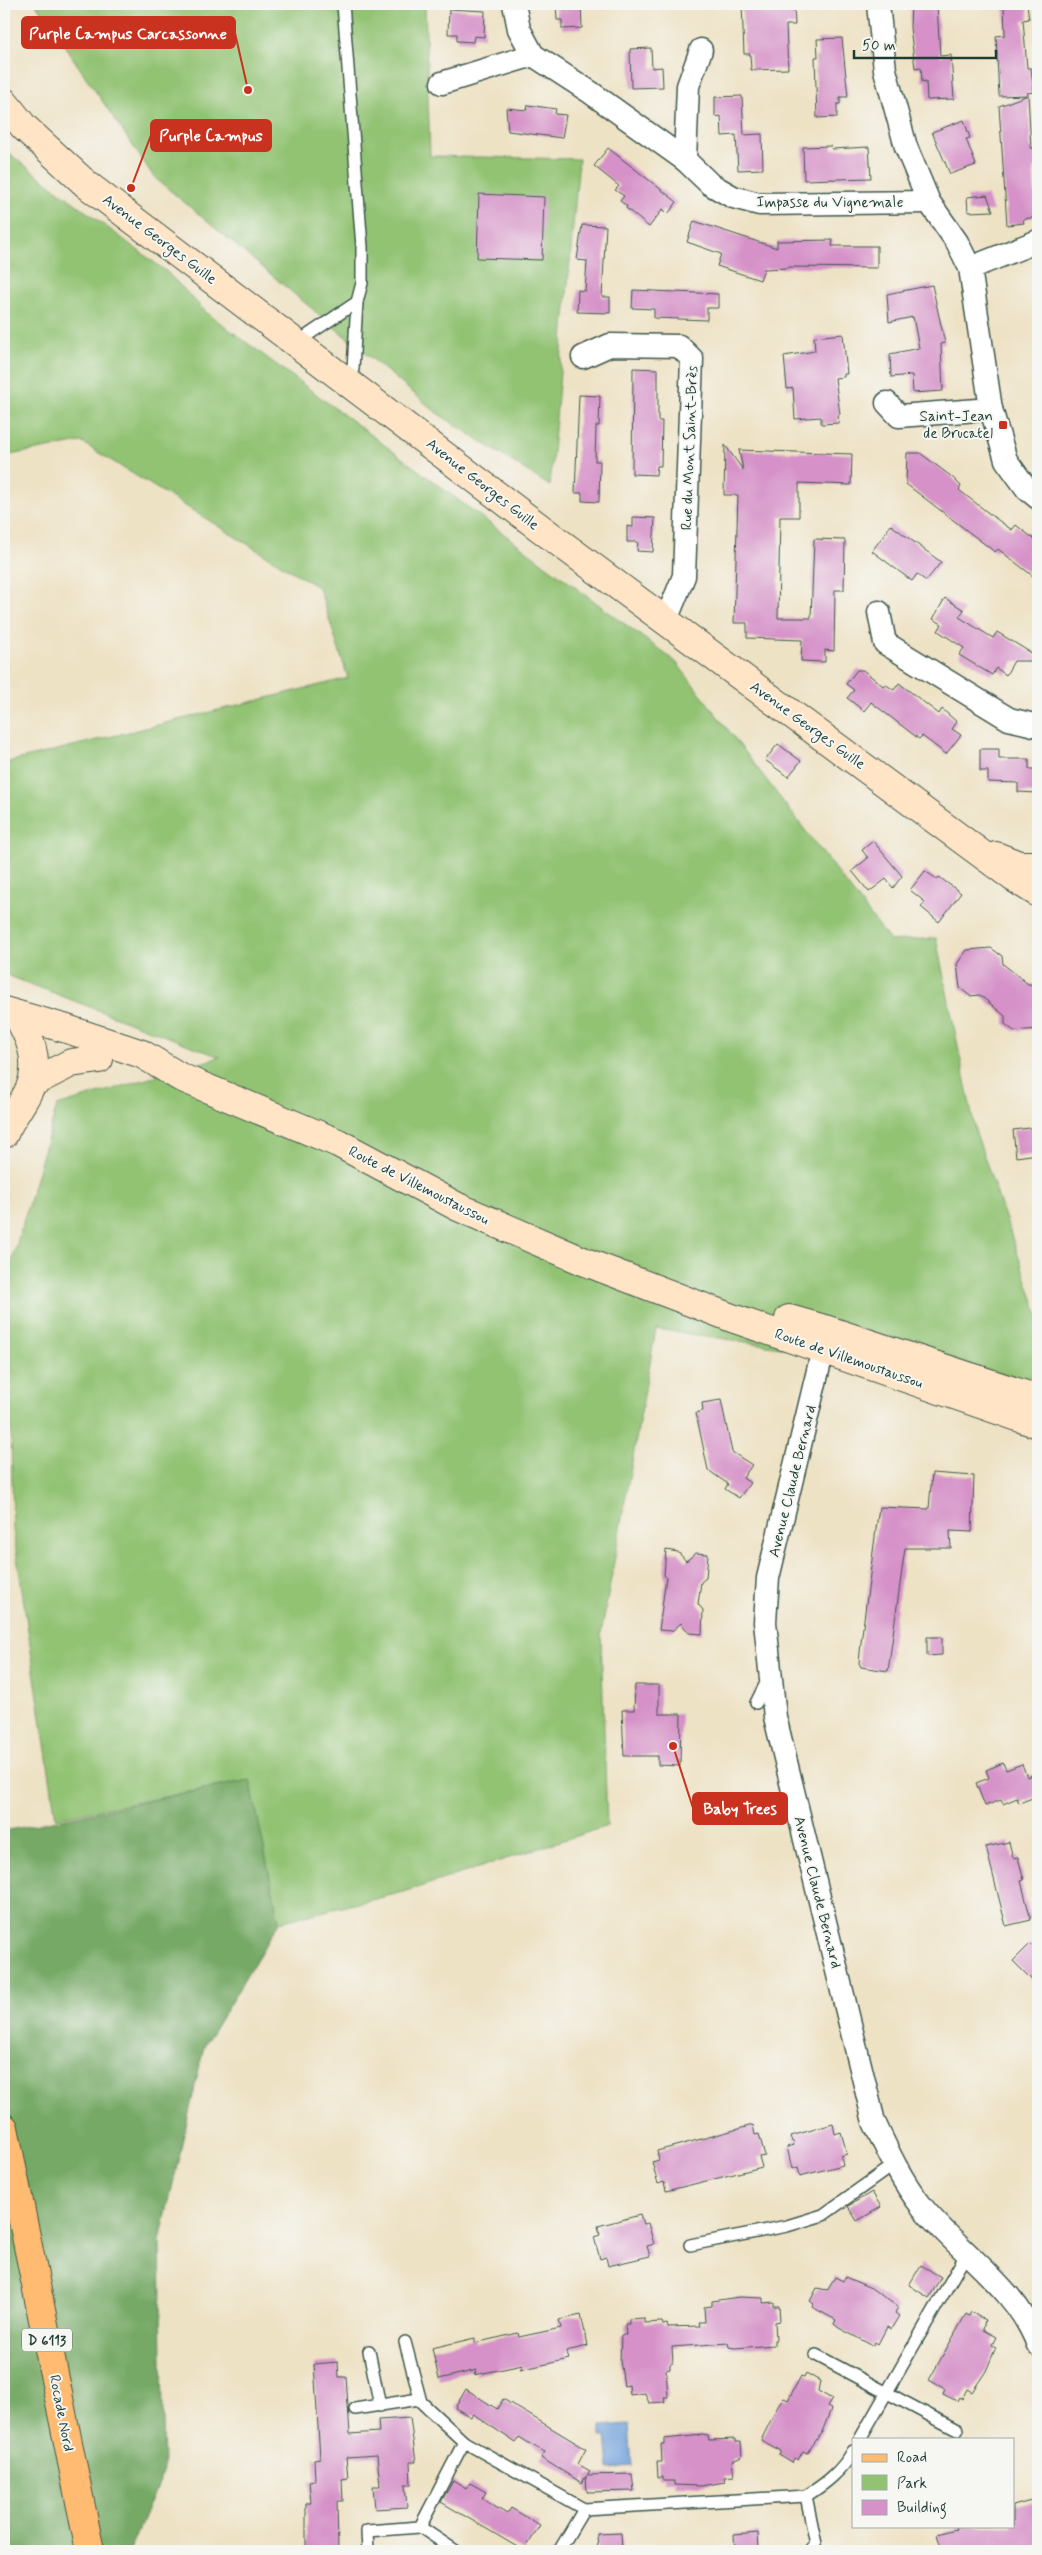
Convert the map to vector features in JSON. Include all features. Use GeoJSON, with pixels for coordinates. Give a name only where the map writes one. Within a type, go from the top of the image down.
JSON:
{"type":"FeatureCollection","features":[{"type":"Feature","properties":{"kind":"main road","name":"Rocade Nord"},"geometry":{"type":"LineString","coordinates":[[4,2129],[90,2551]]}},
{"type":"Feature","properties":{"kind":"street","name":"Impasse du Vignemale"},"geometry":{"type":"LineString","coordinates":[[514,4],[519,29],[533,55],[590,92],[685,160],[710,184],[725,193],[759,204],[929,202]]}},
{"type":"Feature","properties":{"kind":"street"},"geometry":{"type":"LineString","coordinates":[[878,4],[885,70],[906,147],[929,202],[957,242],[970,268],[991,410],[1006,460],[1026,489],[1038,498]]}},
{"type":"Feature","properties":{"kind":"street"},"geometry":{"type":"LineString","coordinates":[[685,160],[688,86],[701,50]]}},
{"type":"Feature","properties":{"kind":"street"},"geometry":{"type":"LineString","coordinates":[[442,83],[533,55]]}},
{"type":"Feature","properties":{"kind":"street","name":"Avenue Georges Guille"},"geometry":{"type":"LineString","coordinates":[[4,102],[24,127],[86,184],[301,344],[552,537],[1038,893]]}},
{"type":"Feature","properties":{"kind":"street"},"geometry":{"type":"LineString","coordinates":[[970,268],[1038,242]]}},
{"type":"Feature","properties":{"kind":"street","name":"Rue du Mont Saint-Brès"},"geometry":{"type":"LineString","coordinates":[[583,357],[610,345],[679,346],[692,359],[684,576],[666,620]]}},
{"type":"Feature","properties":{"kind":"street"},"geometry":{"type":"LineString","coordinates":[[887,403],[899,416],[991,410]]}},
{"type":"Feature","properties":{"kind":"street"},"geometry":{"type":"LineString","coordinates":[[879,612],[885,643],[1009,718],[1038,726]]}},
{"type":"Feature","properties":{"kind":"street","name":"Avenue Georges Guille"},"geometry":{"type":"LineString","coordinates":[[976,849],[1019,865],[1038,865]]}},
{"type":"Feature","properties":{"kind":"street"},"geometry":{"type":"LineString","coordinates":[[4,1134],[32,1083],[34,1058],[14,1023]]}},
{"type":"Feature","properties":{"kind":"street","name":"Route de Villemoustaussou"},"geometry":{"type":"LineString","coordinates":[[14,1023],[99,1059],[180,1076]]}},
{"type":"Feature","properties":{"kind":"street","name":"Route de Villemoustaussou"},"geometry":{"type":"LineString","coordinates":[[14,1023],[68,1029],[142,1054],[180,1076],[338,1143],[458,1207],[583,1261],[732,1318],[826,1339],[1038,1399]]}},
{"type":"Feature","properties":{"kind":"street"},"geometry":{"type":"LineString","coordinates":[[32,1083],[72,1063],[99,1059]]}},
{"type":"Feature","properties":{"kind":"street","name":"Route de Villemoustaussou"},"geometry":{"type":"LineString","coordinates":[[826,1339],[1038,1424]]}},
{"type":"Feature","properties":{"kind":"street","name":"Avenue Claude Bernard"},"geometry":{"type":"LineString","coordinates":[[826,1339],[768,1578],[765,1622],[775,1717],[874,2122],[893,2164],[924,2208],[968,2251],[1017,2307],[1038,2344]]}},
{"type":"Feature","properties":{"kind":"lane"},"geometry":{"type":"LineString","coordinates":[[343,4],[362,247],[362,283],[357,302],[353,369],[346,379]]}},
{"type":"Feature","properties":{"kind":"lane"},"geometry":{"type":"LineString","coordinates":[[301,344],[308,335],[357,302]]}},
{"type":"Feature","properties":{"kind":"lane"},"geometry":{"type":"LineString","coordinates":[[756,1703],[770,1676]]}},
{"type":"Feature","properties":{"kind":"lane"},"geometry":{"type":"LineString","coordinates":[[690,2245],[787,2226],[823,2215],[893,2164]]}},
{"type":"Feature","properties":{"kind":"lane"},"geometry":{"type":"LineString","coordinates":[[861,2438],[968,2251]]}},
{"type":"Feature","properties":{"kind":"lane"},"geometry":{"type":"LineString","coordinates":[[405,2342],[419,2399],[464,2442],[584,2509],[806,2496],[824,2484],[846,2464],[852,2453]]}},
{"type":"Feature","properties":{"kind":"lane"},"geometry":{"type":"LineString","coordinates":[[369,2351],[380,2406]]}},
{"type":"Feature","properties":{"kind":"lane"},"geometry":{"type":"LineString","coordinates":[[816,2355],[885,2394],[957,2430]]}},
{"type":"Feature","properties":{"kind":"lane"},"geometry":{"type":"LineString","coordinates":[[356,2409],[419,2399]]}},
{"type":"Feature","properties":{"kind":"lane"},"geometry":{"type":"LineString","coordinates":[[420,2527],[464,2442]]}},
{"type":"Feature","properties":{"kind":"lane"},"geometry":{"type":"LineString","coordinates":[[806,2496],[816,2544],[810,2551]]}},
{"type":"Feature","properties":{"kind":"lane"},"geometry":{"type":"LineString","coordinates":[[559,2551],[584,2509]]}},
{"type":"Feature","properties":{"kind":"lane"},"geometry":{"type":"LineString","coordinates":[[368,2551],[368,2531],[420,2527],[456,2551]]}},
{"type":"Feature","properties":{"kind":"green space"},"geometry":{"type":"Polygon","coordinates":[[[36,4],[425,4],[430,156],[579,159],[550,486],[437,413],[154,177],[36,4]]]}},
{"type":"Feature","properties":{"kind":"green space"},"geometry":{"type":"Polygon","coordinates":[[[4,150],[167,272],[207,313],[676,662],[890,941],[936,938],[975,1130],[1038,1313],[1038,1384],[656,1329],[601,1634],[607,1826],[404,1892],[279,1922],[250,1780],[56,1818],[13,1530],[8,1274],[57,1106],[220,1057],[4,974],[4,763],[348,678],[319,588],[81,442],[4,456],[4,150]]]}},
{"type":"Feature","properties":{"kind":"green space"},"geometry":{"type":"Polygon","coordinates":[[[250,1780],[279,1922],[204,2047],[160,2241],[164,2470],[130,2551],[4,2551],[4,1831],[250,1780]]]}},
{"type":"Feature","properties":{"kind":"water"},"geometry":{"type":"Polygon","coordinates":[[[629,2424],[632,2467],[609,2469],[606,2436],[601,2436],[601,2426],[629,2424]]]}},
{"type":"Feature","properties":{"kind":"building"},"geometry":{"type":"Polygon","coordinates":[[[556,4],[581,4],[582,28],[562,29],[562,20],[557,20],[556,4]]]}},
{"type":"Feature","properties":{"kind":"building"},"geometry":{"type":"Polygon","coordinates":[[[742,4],[794,4],[795,25],[786,25],[788,69],[751,70],[750,54],[744,54],[742,4]]]}},
{"type":"Feature","properties":{"kind":"building"},"geometry":{"type":"Polygon","coordinates":[[[911,4],[937,4],[940,56],[951,55],[954,99],[927,100],[926,81],[922,82],[921,67],[915,68],[910,27],[911,4]]]}},
{"type":"Feature","properties":{"kind":"building"},"geometry":{"type":"Polygon","coordinates":[[[1004,4],[1027,4],[1029,19],[1023,20],[1027,68],[1031,68],[1034,92],[1027,93],[1028,95],[999,96],[996,36],[1005,35],[1004,4]]]}},
{"type":"Feature","properties":{"kind":"building"},"geometry":{"type":"Polygon","coordinates":[[[449,9],[485,11],[484,37],[474,36],[473,42],[457,41],[457,34],[448,34],[449,9]]]}},
{"type":"Feature","properties":{"kind":"building"},"geometry":{"type":"Polygon","coordinates":[[[842,38],[848,97],[840,97],[840,104],[837,104],[837,117],[817,118],[815,57],[818,57],[817,39],[842,38]]]}},
{"type":"Feature","properties":{"kind":"building"},"geometry":{"type":"Polygon","coordinates":[[[651,48],[652,68],[662,67],[663,87],[631,88],[630,49],[651,48]]]}},
{"type":"Feature","properties":{"kind":"building"},"geometry":{"type":"Polygon","coordinates":[[[1028,95],[1031,148],[1035,148],[1037,168],[1033,168],[1037,217],[1023,219],[1024,223],[1007,225],[999,106],[1028,95]]]}},
{"type":"Feature","properties":{"kind":"building"},"geometry":{"type":"Polygon","coordinates":[[[742,96],[744,135],[762,134],[763,169],[738,170],[736,135],[722,136],[721,116],[715,117],[715,97],[742,96]]]}},
{"type":"Feature","properties":{"kind":"building"},"geometry":{"type":"Polygon","coordinates":[[[528,105],[556,109],[555,114],[566,115],[562,138],[508,131],[506,108],[527,110],[528,105]]]}},
{"type":"Feature","properties":{"kind":"building"},"geometry":{"type":"Polygon","coordinates":[[[964,120],[970,138],[966,139],[976,165],[950,174],[932,132],[964,120]]]}},
{"type":"Feature","properties":{"kind":"building"},"geometry":{"type":"Polygon","coordinates":[[[831,146],[832,149],[869,147],[871,178],[804,180],[803,147],[831,146]]]}},
{"type":"Feature","properties":{"kind":"building"},"geometry":{"type":"Polygon","coordinates":[[[608,148],[677,202],[668,214],[663,209],[649,227],[626,208],[627,206],[620,201],[624,196],[615,190],[619,186],[594,166],[608,148]]]}},
{"type":"Feature","properties":{"kind":"building"},"geometry":{"type":"Polygon","coordinates":[[[479,194],[544,197],[542,260],[477,258],[479,194]]]}},
{"type":"Feature","properties":{"kind":"building"},"geometry":{"type":"Polygon","coordinates":[[[987,195],[993,211],[968,212],[967,197],[987,195]]]}},
{"type":"Feature","properties":{"kind":"building"},"geometry":{"type":"Polygon","coordinates":[[[694,221],[777,248],[777,241],[833,240],[832,246],[877,246],[877,268],[789,267],[764,269],[760,280],[717,266],[721,254],[687,242],[694,221]]]}},
{"type":"Feature","properties":{"kind":"building"},"geometry":{"type":"Polygon","coordinates":[[[582,225],[606,226],[602,297],[610,297],[610,313],[577,312],[578,290],[585,291],[587,261],[577,260],[582,225]]]}},
{"type":"Feature","properties":{"kind":"building"},"geometry":{"type":"Polygon","coordinates":[[[932,285],[945,343],[941,344],[943,391],[913,393],[912,375],[891,377],[890,354],[919,348],[913,317],[889,322],[887,294],[932,285]]]}},
{"type":"Feature","properties":{"kind":"building"},"geometry":{"type":"Polygon","coordinates":[[[633,290],[718,294],[718,308],[707,308],[707,320],[654,318],[654,309],[632,308],[633,290]]]}},
{"type":"Feature","properties":{"kind":"building"},"geometry":{"type":"Polygon","coordinates":[[[843,334],[847,374],[844,374],[844,377],[835,378],[840,414],[838,415],[839,423],[821,424],[821,417],[795,419],[793,388],[787,389],[784,356],[815,351],[814,337],[843,334]]]}},
{"type":"Feature","properties":{"kind":"building"},"geometry":{"type":"Polygon","coordinates":[[[633,368],[658,369],[658,421],[662,421],[661,466],[657,466],[656,475],[632,474],[633,368]]]}},
{"type":"Feature","properties":{"kind":"building"},"geometry":{"type":"Polygon","coordinates":[[[579,395],[600,396],[599,426],[596,426],[595,461],[600,461],[599,502],[582,501],[582,493],[575,493],[579,395]]]}},
{"type":"Feature","properties":{"kind":"building"},"geometry":{"type":"Polygon","coordinates":[[[725,445],[743,470],[739,450],[852,454],[851,485],[799,483],[799,517],[780,517],[778,618],[811,618],[814,539],[845,540],[844,590],[835,590],[834,651],[825,650],[825,662],[801,661],[802,640],[747,638],[747,623],[734,623],[738,495],[724,495],[725,445]]]}},
{"type":"Feature","properties":{"kind":"building"},"geometry":{"type":"Polygon","coordinates":[[[907,453],[920,453],[952,477],[961,486],[959,490],[991,515],[1012,530],[1016,525],[1038,542],[1038,580],[998,549],[995,552],[906,484],[907,453]]]}},
{"type":"Feature","properties":{"kind":"building"},"geometry":{"type":"Polygon","coordinates":[[[633,517],[655,518],[653,552],[637,551],[638,542],[627,542],[627,526],[633,527],[633,517]]]}},
{"type":"Feature","properties":{"kind":"building"},"geometry":{"type":"Polygon","coordinates":[[[891,525],[941,562],[926,581],[917,574],[912,581],[872,551],[891,525]]]}},
{"type":"Feature","properties":{"kind":"building"},"geometry":{"type":"Polygon","coordinates":[[[945,598],[964,610],[959,617],[993,638],[997,632],[1038,657],[1038,661],[1014,661],[1006,675],[996,668],[992,675],[959,655],[964,648],[938,631],[942,624],[933,619],[945,598]]]}},
{"type":"Feature","properties":{"kind":"building"},"geometry":{"type":"Polygon","coordinates":[[[857,670],[863,670],[883,686],[885,684],[894,690],[899,683],[939,714],[942,709],[957,722],[952,729],[961,735],[946,754],[922,736],[919,739],[871,702],[864,711],[847,698],[854,690],[846,684],[857,670]]]}},
{"type":"Feature","properties":{"kind":"building"},"geometry":{"type":"Polygon","coordinates":[[[778,744],[801,761],[788,777],[765,760],[778,744]]]}},
{"type":"Feature","properties":{"kind":"building"},"geometry":{"type":"Polygon","coordinates":[[[980,749],[999,749],[999,759],[1029,759],[1029,769],[1038,769],[1038,793],[1018,792],[1018,783],[988,782],[988,771],[980,771],[980,749]]]}},
{"type":"Feature","properties":{"kind":"building"},"geometry":{"type":"Polygon","coordinates":[[[873,841],[902,876],[893,888],[886,879],[869,892],[852,871],[868,858],[862,850],[873,841]]]}},
{"type":"Feature","properties":{"kind":"building"},"geometry":{"type":"Polygon","coordinates":[[[925,871],[937,879],[939,877],[961,893],[939,922],[921,907],[925,902],[910,890],[925,871]]]}},
{"type":"Feature","properties":{"kind":"building"},"geometry":{"type":"Polygon","coordinates":[[[991,948],[1002,956],[1003,964],[1028,984],[1038,985],[1038,1029],[1014,1031],[1005,1024],[1005,1016],[980,995],[970,996],[960,988],[957,964],[967,950],[991,948]]]}},
{"type":"Feature","properties":{"kind":"building"},"geometry":{"type":"Polygon","coordinates":[[[1038,1127],[1038,1154],[1016,1157],[1013,1130],[1038,1127]]]}},
{"type":"Feature","properties":{"kind":"building"},"geometry":{"type":"Polygon","coordinates":[[[721,1400],[732,1452],[752,1465],[743,1478],[750,1483],[739,1498],[725,1489],[728,1484],[708,1470],[696,1413],[703,1411],[702,1403],[721,1400]]]}},
{"type":"Feature","properties":{"kind":"building"},"geometry":{"type":"Polygon","coordinates":[[[932,1473],[974,1476],[972,1532],[950,1531],[951,1548],[905,1548],[888,1671],[861,1667],[859,1663],[861,1642],[879,1507],[929,1509],[932,1473]]]}},
{"type":"Feature","properties":{"kind":"building"},"geometry":{"type":"Polygon","coordinates":[[[666,1550],[678,1552],[686,1561],[696,1553],[708,1554],[706,1578],[701,1582],[698,1604],[703,1610],[702,1634],[689,1633],[681,1623],[672,1631],[659,1630],[666,1577],[664,1575],[666,1550]]]}},
{"type":"Feature","properties":{"kind":"building"},"geometry":{"type":"Polygon","coordinates":[[[927,1637],[942,1637],[942,1655],[927,1656],[927,1637]]]}},
{"type":"Feature","properties":{"kind":"building"},"geometry":{"type":"Polygon","coordinates":[[[635,1685],[659,1685],[659,1714],[681,1714],[680,1766],[658,1765],[658,1756],[624,1756],[622,1710],[634,1710],[635,1685]]]}},
{"type":"Feature","properties":{"kind":"building"},"geometry":{"type":"Polygon","coordinates":[[[1003,1763],[1006,1770],[1022,1764],[1027,1777],[1038,1773],[1038,1796],[1019,1803],[1017,1798],[1003,1804],[1001,1800],[985,1806],[976,1783],[989,1778],[986,1770],[1003,1763]]]}},
{"type":"Feature","properties":{"kind":"building"},"geometry":{"type":"Polygon","coordinates":[[[1009,1842],[1013,1858],[1018,1857],[1024,1880],[1021,1881],[1031,1920],[1006,1926],[986,1847],[1009,1842]]]}},
{"type":"Feature","properties":{"kind":"building"},"geometry":{"type":"Polygon","coordinates":[[[1030,1944],[1038,1952],[1038,1986],[1013,1961],[1030,1944]]]}},
{"type":"Feature","properties":{"kind":"building"},"geometry":{"type":"Polygon","coordinates":[[[833,2124],[835,2134],[841,2132],[847,2154],[841,2156],[843,2165],[800,2176],[798,2167],[792,2169],[787,2147],[794,2145],[791,2136],[833,2124]]]}},
{"type":"Feature","properties":{"kind":"building"},"geometry":{"type":"Polygon","coordinates":[[[753,2125],[755,2135],[759,2134],[765,2156],[759,2157],[762,2167],[666,2191],[664,2182],[658,2184],[652,2162],[659,2160],[657,2151],[753,2125]]]}},
{"type":"Feature","properties":{"kind":"building"},"geometry":{"type":"Polygon","coordinates":[[[872,2192],[881,2207],[857,2221],[848,2206],[872,2192]]]}},
{"type":"Feature","properties":{"kind":"building"},"geometry":{"type":"Polygon","coordinates":[[[640,2215],[643,2224],[648,2223],[654,2244],[647,2246],[650,2256],[608,2266],[606,2257],[600,2259],[594,2237],[600,2235],[598,2226],[640,2215]]]}},
{"type":"Feature","properties":{"kind":"building"},"geometry":{"type":"Polygon","coordinates":[[[921,2265],[941,2277],[929,2298],[909,2285],[921,2265]]]}},
{"type":"Feature","properties":{"kind":"building"},"geometry":{"type":"Polygon","coordinates":[[[835,2277],[843,2281],[845,2277],[871,2288],[898,2307],[895,2313],[899,2316],[891,2329],[887,2327],[878,2344],[875,2342],[873,2346],[839,2328],[834,2324],[836,2320],[812,2307],[814,2304],[810,2301],[817,2288],[827,2290],[835,2277]]]}},
{"type":"Feature","properties":{"kind":"building"},"geometry":{"type":"Polygon","coordinates":[[[739,2297],[763,2298],[763,2303],[774,2302],[774,2306],[779,2306],[780,2321],[775,2322],[776,2340],[774,2340],[774,2345],[735,2348],[729,2347],[728,2343],[672,2347],[673,2363],[670,2364],[670,2369],[666,2370],[668,2397],[664,2397],[665,2402],[649,2403],[645,2393],[630,2395],[629,2385],[624,2386],[620,2360],[621,2335],[626,2335],[625,2324],[629,2324],[629,2319],[644,2318],[644,2323],[662,2322],[663,2325],[667,2324],[668,2327],[700,2326],[699,2322],[705,2322],[704,2307],[712,2306],[712,2301],[739,2297]]]}},
{"type":"Feature","properties":{"kind":"building"},"geometry":{"type":"Polygon","coordinates":[[[971,2312],[985,2320],[983,2330],[996,2337],[992,2345],[996,2347],[986,2371],[972,2392],[967,2389],[962,2399],[959,2397],[957,2401],[943,2394],[945,2389],[929,2380],[966,2314],[969,2316],[971,2312]]]}},
{"type":"Feature","properties":{"kind":"building"},"geometry":{"type":"Polygon","coordinates":[[[581,2315],[588,2346],[566,2351],[569,2359],[520,2370],[523,2365],[474,2375],[477,2370],[439,2379],[432,2348],[475,2338],[475,2343],[518,2333],[519,2337],[561,2328],[559,2320],[581,2315]]]}},
{"type":"Feature","properties":{"kind":"building"},"geometry":{"type":"Polygon","coordinates":[[[338,2362],[339,2377],[346,2377],[350,2434],[379,2432],[378,2420],[410,2418],[416,2462],[410,2462],[411,2485],[405,2485],[407,2507],[375,2509],[373,2486],[380,2486],[377,2455],[346,2457],[348,2478],[342,2479],[343,2501],[337,2501],[338,2551],[306,2551],[306,2503],[311,2503],[309,2481],[315,2480],[314,2459],[320,2458],[314,2364],[338,2362]]]}},
{"type":"Feature","properties":{"kind":"building"},"geometry":{"type":"Polygon","coordinates":[[[806,2373],[820,2381],[818,2391],[832,2399],[827,2407],[831,2409],[822,2432],[807,2453],[803,2451],[798,2460],[794,2458],[792,2463],[779,2455],[781,2451],[761,2440],[780,2402],[784,2398],[788,2400],[801,2376],[804,2377],[806,2373]]]}},
{"type":"Feature","properties":{"kind":"building"},"geometry":{"type":"Polygon","coordinates":[[[466,2389],[497,2409],[503,2399],[586,2449],[578,2464],[590,2471],[587,2475],[632,2474],[634,2491],[587,2492],[586,2476],[582,2483],[541,2458],[545,2452],[519,2437],[516,2443],[473,2414],[471,2417],[455,2408],[466,2389]]]}},
{"type":"Feature","properties":{"kind":"building"},"geometry":{"type":"Polygon","coordinates":[[[708,2436],[709,2440],[736,2439],[736,2442],[741,2442],[742,2457],[732,2461],[734,2476],[724,2477],[725,2482],[701,2486],[674,2485],[674,2481],[663,2481],[663,2477],[658,2478],[657,2462],[662,2462],[661,2444],[664,2444],[664,2439],[708,2436]]]}},
{"type":"Feature","properties":{"kind":"building"},"geometry":{"type":"Polygon","coordinates":[[[453,2481],[466,2489],[470,2483],[486,2492],[482,2499],[507,2514],[511,2508],[540,2525],[524,2551],[441,2502],[453,2481]]]}},
{"type":"Feature","properties":{"kind":"building"},"geometry":{"type":"Polygon","coordinates":[[[1038,2499],[1038,2551],[942,2551],[937,2534],[957,2528],[1014,2528],[1014,2506],[1038,2499]]]}},
{"type":"Feature","properties":{"kind":"building"},"geometry":{"type":"Polygon","coordinates":[[[621,2533],[622,2551],[598,2551],[597,2534],[621,2533]]]}},
{"type":"Feature","properties":{"kind":"building"},"geometry":{"type":"Polygon","coordinates":[[[758,2533],[759,2551],[735,2551],[734,2535],[758,2533]]]}},
{"type":"Feature","properties":{"kind":"place","name":"Purple Campus Carcassonne"},"geometry":{"type":"Point","coordinates":[248,90]}},
{"type":"Feature","properties":{"kind":"place","name":"Purple Campus"},"geometry":{"type":"Point","coordinates":[131,188]}},
{"type":"Feature","properties":{"kind":"place","name":"Saint-Jean de Brucatel"},"geometry":{"type":"Point","coordinates":[1003,425]}},
{"type":"Feature","properties":{"kind":"place","name":"Baby Trees"},"geometry":{"type":"Point","coordinates":[673,1746]}}]}
